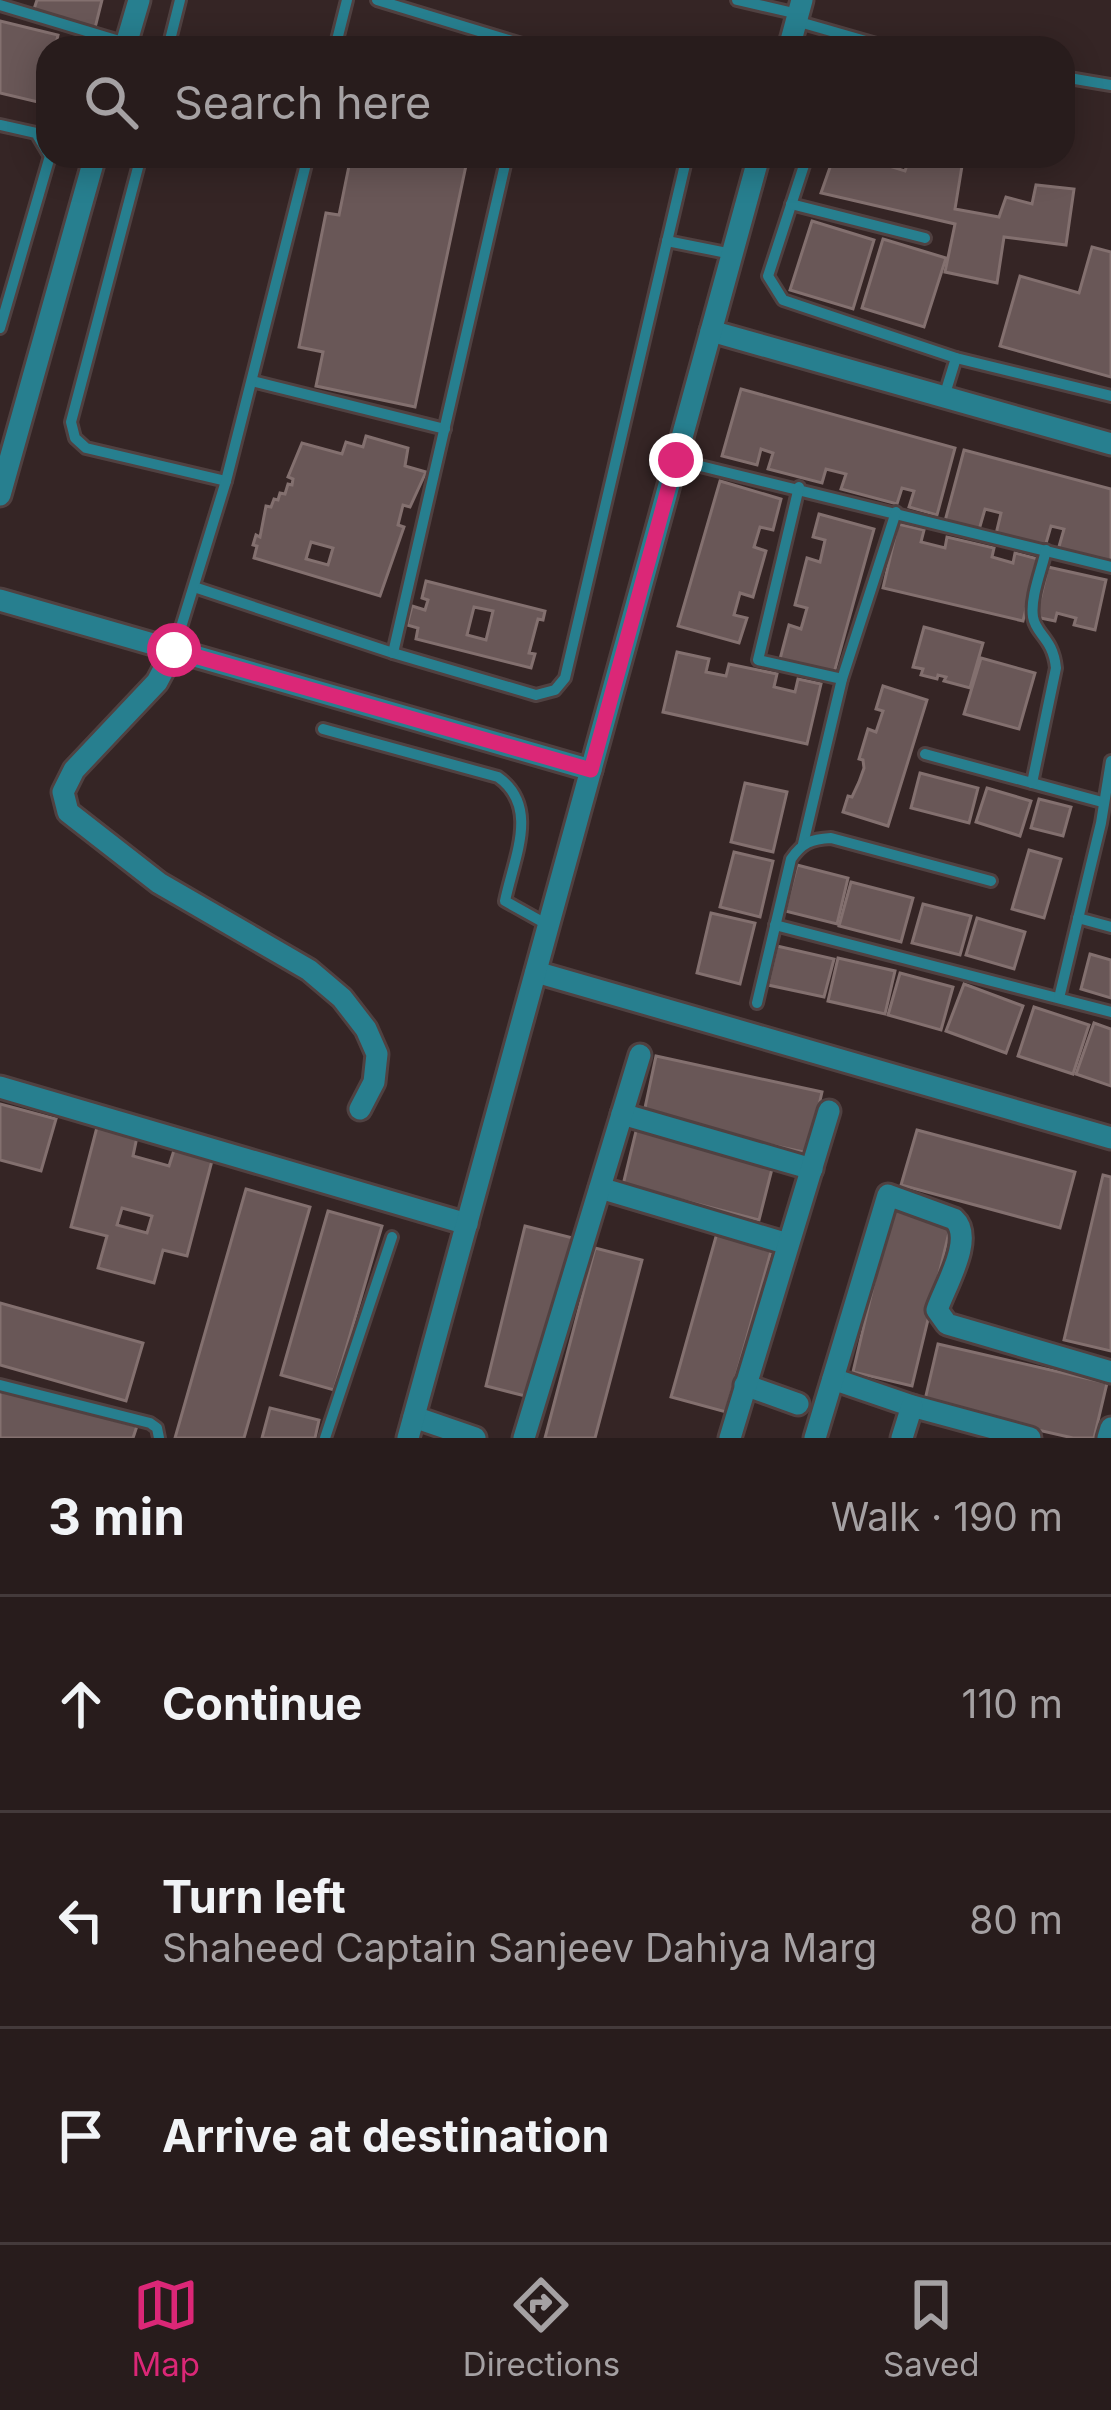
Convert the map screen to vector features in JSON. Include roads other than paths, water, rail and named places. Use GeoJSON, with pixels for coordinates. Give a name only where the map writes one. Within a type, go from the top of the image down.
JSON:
{"type":"FeatureCollection","features":[{"type":"Feature","properties":{"kind":"street"},"geometry":{"type":"LineString","coordinates":[[129,36],[139,0]]}},
{"type":"Feature","properties":{"kind":"street"},"geometry":{"type":"LineString","coordinates":[[0,495],[92,168]]}},
{"type":"Feature","properties":{"kind":"street"},"geometry":{"type":"LineString","coordinates":[[475,1438],[411,1428],[756,168]]}},
{"type":"Feature","properties":{"kind":"street"},"geometry":{"type":"LineString","coordinates":[[711,331],[1111,444]]}},
{"type":"Feature","properties":{"kind":"street"},"geometry":{"type":"LineString","coordinates":[[0,600],[591,770]]}},
{"type":"Feature","properties":{"kind":"street"},"geometry":{"type":"LineString","coordinates":[[174,650],[158,682],[74,770],[64,792],[68,812],[159,883],[309,970],[342,998],[366,1029],[377,1054],[374,1082],[360,1108]]}},
{"type":"Feature","properties":{"kind":"street"},"geometry":{"type":"LineString","coordinates":[[536,971],[1111,1138]]}},
{"type":"Feature","properties":{"kind":"street"},"geometry":{"type":"LineString","coordinates":[[524,1438],[640,1055]]}},
{"type":"Feature","properties":{"kind":"street"},"geometry":{"type":"LineString","coordinates":[[0,1087],[467,1224]]}},
{"type":"Feature","properties":{"kind":"street"},"geometry":{"type":"LineString","coordinates":[[730,1438],[829,1111]]}},
{"type":"Feature","properties":{"kind":"street"},"geometry":{"type":"LineString","coordinates":[[622,1114],[812,1169]]}},
{"type":"Feature","properties":{"kind":"street"},"geometry":{"type":"LineString","coordinates":[[600,1188],[788,1244]]}},
{"type":"Feature","properties":{"kind":"street"},"geometry":{"type":"LineString","coordinates":[[815,1438],[888,1196],[961,1225],[963,1238],[938,1310],[947,1324],[1111,1372]]}},
{"type":"Feature","properties":{"kind":"street"},"geometry":{"type":"LineString","coordinates":[[833,1378],[912,1406],[1030,1438]]}},
{"type":"Feature","properties":{"kind":"street"},"geometry":{"type":"LineString","coordinates":[[746,1385],[798,1404]]}},
{"type":"Feature","properties":{"kind":"street"},"geometry":{"type":"LineString","coordinates":[[902,1438],[912,1406]]}},
{"type":"Feature","properties":{"kind":"street"},"geometry":{"type":"LineString","coordinates":[[1108,1438],[1111,1429]]}},
{"type":"Feature","properties":{"kind":"lane"},"geometry":{"type":"LineString","coordinates":[[171,36],[180,0]]}},
{"type":"Feature","properties":{"kind":"lane"},"geometry":{"type":"LineString","coordinates":[[338,36],[347,0]]}},
{"type":"Feature","properties":{"kind":"lane"},"geometry":{"type":"LineString","coordinates":[[377,0],[494,36]]}},
{"type":"Feature","properties":{"kind":"lane"},"geometry":{"type":"LineString","coordinates":[[737,0],[799,12],[835,36]]}},
{"type":"Feature","properties":{"kind":"lane"},"geometry":{"type":"LineString","coordinates":[[0,5],[21,5],[102,36]]}},
{"type":"Feature","properties":{"kind":"lane"},"geometry":{"type":"LineString","coordinates":[[1075,79],[1111,85]]}},
{"type":"Feature","properties":{"kind":"lane"},"geometry":{"type":"LineString","coordinates":[[0,125],[36,133]]}},
{"type":"Feature","properties":{"kind":"lane"},"geometry":{"type":"LineString","coordinates":[[0,328],[45,168]]}},
{"type":"Feature","properties":{"kind":"lane"},"geometry":{"type":"LineString","coordinates":[[138,168],[71,422],[75,438],[86,448],[226,481]]}},
{"type":"Feature","properties":{"kind":"lane"},"geometry":{"type":"LineString","coordinates":[[174,650],[226,481],[305,168]]}},
{"type":"Feature","properties":{"kind":"lane"},"geometry":{"type":"LineString","coordinates":[[393,653],[504,168]]}},
{"type":"Feature","properties":{"kind":"lane"},"geometry":{"type":"LineString","coordinates":[[194,587],[536,695],[555,690],[565,678],[684,168]]}},
{"type":"Feature","properties":{"kind":"lane"},"geometry":{"type":"LineString","coordinates":[[803,168],[768,276],[783,300],[956,358],[1111,396]]}},
{"type":"Feature","properties":{"kind":"lane"},"geometry":{"type":"LineString","coordinates":[[791,204],[926,238]]}},
{"type":"Feature","properties":{"kind":"lane"},"geometry":{"type":"LineString","coordinates":[[667,241],[732,254]]}},
{"type":"Feature","properties":{"kind":"lane"},"geometry":{"type":"LineString","coordinates":[[944,397],[956,358]]}},
{"type":"Feature","properties":{"kind":"lane"},"geometry":{"type":"LineString","coordinates":[[252,381],[445,429]]}},
{"type":"Feature","properties":{"kind":"lane"},"geometry":{"type":"LineString","coordinates":[[676,460],[1111,567]]}},
{"type":"Feature","properties":{"kind":"lane"},"geometry":{"type":"LineString","coordinates":[[799,488],[758,660],[842,679]]}},
{"type":"Feature","properties":{"kind":"lane"},"geometry":{"type":"LineString","coordinates":[[803,844],[842,679],[896,512]]}},
{"type":"Feature","properties":{"kind":"lane"},"geometry":{"type":"LineString","coordinates":[[1032,783],[1056,668],[1054,652],[1033,612],[1046,550]]}},
{"type":"Feature","properties":{"kind":"lane"},"geometry":{"type":"LineString","coordinates":[[323,729],[498,777],[514,788],[523,815],[505,901],[548,925]]}},
{"type":"Feature","properties":{"kind":"lane"},"geometry":{"type":"LineString","coordinates":[[926,754],[1102,802]]}},
{"type":"Feature","properties":{"kind":"lane"},"geometry":{"type":"LineString","coordinates":[[1059,998],[1106,824],[1102,802],[1111,761]]}},
{"type":"Feature","properties":{"kind":"lane"},"geometry":{"type":"LineString","coordinates":[[757,1003],[790,860],[813,838],[831,838],[991,880]]}},
{"type":"Feature","properties":{"kind":"lane"},"geometry":{"type":"LineString","coordinates":[[1078,917],[1111,927]]}},
{"type":"Feature","properties":{"kind":"lane"},"geometry":{"type":"LineString","coordinates":[[776,925],[1111,1012]]}},
{"type":"Feature","properties":{"kind":"lane"},"geometry":{"type":"LineString","coordinates":[[325,1438],[392,1237]]}},
{"type":"Feature","properties":{"kind":"lane"},"geometry":{"type":"LineString","coordinates":[[0,1385],[150,1423],[159,1438]]}}]}
